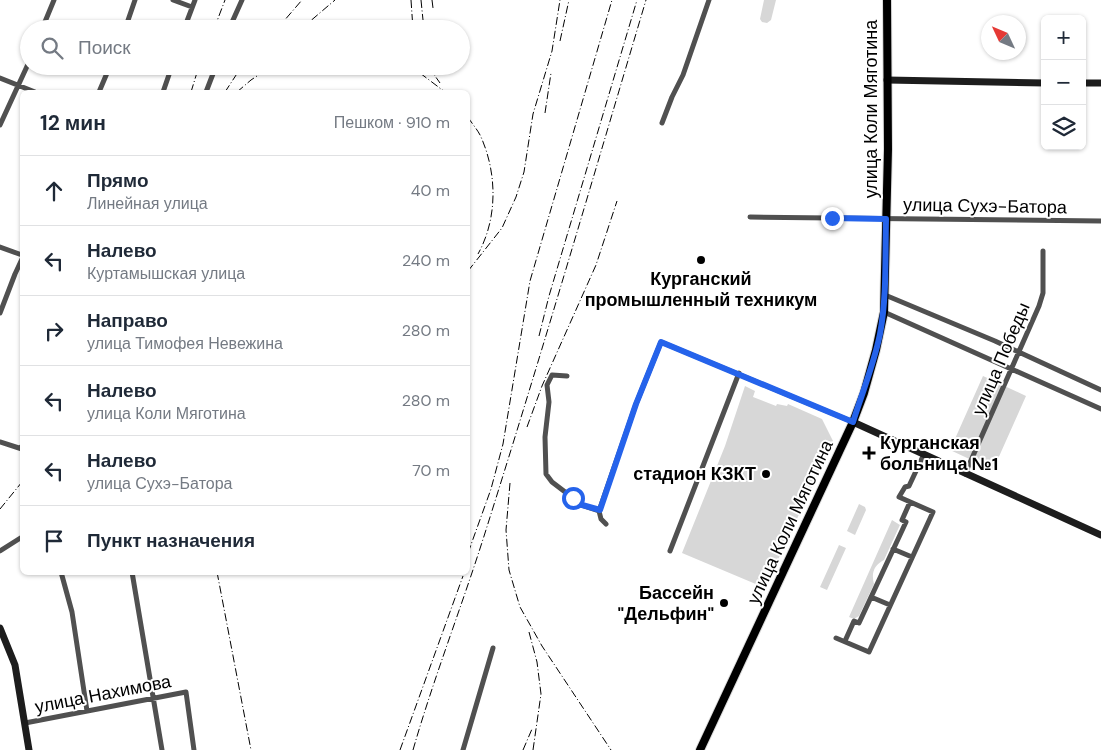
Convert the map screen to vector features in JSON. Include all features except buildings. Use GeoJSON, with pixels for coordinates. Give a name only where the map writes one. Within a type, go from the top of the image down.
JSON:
{"type":"FeatureCollection","features":[{"type":"Feature","properties":{"kind":"main road","name":"улица Коли Мяготина"},"geometry":{"type":"LineString","coordinates":[[700,750],[853,422],[864,393],[876,350],[884,312],[888,80],[887,0]]}},
{"type":"Feature","properties":{"kind":"street"},"geometry":{"type":"LineString","coordinates":[[46,20],[54,0]]}},
{"type":"Feature","properties":{"kind":"street"},"geometry":{"type":"LineString","coordinates":[[128,20],[135,0]]}},
{"type":"Feature","properties":{"kind":"street"},"geometry":{"type":"LineString","coordinates":[[173,0],[192,7]]}},
{"type":"Feature","properties":{"kind":"street"},"geometry":{"type":"LineString","coordinates":[[187,20],[195,0]]}},
{"type":"Feature","properties":{"kind":"street"},"geometry":{"type":"LineString","coordinates":[[233,20],[242,0]]}},
{"type":"Feature","properties":{"kind":"street"},"geometry":{"type":"LineString","coordinates":[[662,123],[683,75],[709,0]]}},
{"type":"Feature","properties":{"kind":"street"},"geometry":{"type":"LineString","coordinates":[[0,125],[23,75]]}},
{"type":"Feature","properties":{"kind":"street"},"geometry":{"type":"LineString","coordinates":[[100,90],[106,75]]}},
{"type":"Feature","properties":{"kind":"street"},"geometry":{"type":"LineString","coordinates":[[164,90],[169,75]]}},
{"type":"Feature","properties":{"kind":"street"},"geometry":{"type":"LineString","coordinates":[[207,90],[213,75]]}},
{"type":"Feature","properties":{"kind":"street"},"geometry":{"type":"LineString","coordinates":[[0,78],[30,90]]}},
{"type":"Feature","properties":{"kind":"street"},"geometry":{"type":"LineString","coordinates":[[888,80],[1041,83]]}},
{"type":"Feature","properties":{"kind":"street"},"geometry":{"type":"LineString","coordinates":[[1086,83],[1101,83]]}},
{"type":"Feature","properties":{"kind":"street","name":"улица Сухэ-Батора"},"geometry":{"type":"LineString","coordinates":[[750,217],[1101,221]]}},
{"type":"Feature","properties":{"kind":"street"},"geometry":{"type":"LineString","coordinates":[[0,247],[20,253]]}},
{"type":"Feature","properties":{"kind":"street","name":"улица Победы"},"geometry":{"type":"LineString","coordinates":[[965,474],[1039,306],[1043,293],[1043,251]]}},
{"type":"Feature","properties":{"kind":"street"},"geometry":{"type":"LineString","coordinates":[[0,313],[20,263]]}},
{"type":"Feature","properties":{"kind":"street"},"geometry":{"type":"LineString","coordinates":[[884,294],[1019,352],[1101,390]]}},
{"type":"Feature","properties":{"kind":"street"},"geometry":{"type":"LineString","coordinates":[[884,312],[1101,409]]}},
{"type":"Feature","properties":{"kind":"street"},"geometry":{"type":"LineString","coordinates":[[606,524],[601,519],[600,510],[636,404],[661,342],[853,422],[1101,535]]}},
{"type":"Feature","properties":{"kind":"street"},"geometry":{"type":"LineString","coordinates":[[670,551],[739,373]]}},
{"type":"Feature","properties":{"kind":"street"},"geometry":{"type":"LineString","coordinates":[[567,376],[552,374],[547,385],[549,402],[545,437],[546,474],[552,482],[573,498],[575,503],[600,510]]}},
{"type":"Feature","properties":{"kind":"street"},"geometry":{"type":"LineString","coordinates":[[0,442],[20,447]]}},
{"type":"Feature","properties":{"kind":"street"},"geometry":{"type":"LineString","coordinates":[[836,638],[869,652],[933,512],[899,497],[904,487],[909,486],[924,454]]}},
{"type":"Feature","properties":{"kind":"street"},"geometry":{"type":"LineString","coordinates":[[845,641],[854,621],[859,623],[906,522],[902,520],[910,502]]}},
{"type":"Feature","properties":{"kind":"street"},"geometry":{"type":"LineString","coordinates":[[0,551],[20,538]]}},
{"type":"Feature","properties":{"kind":"street"},"geometry":{"type":"LineString","coordinates":[[893,549],[912,557]]}},
{"type":"Feature","properties":{"kind":"street"},"geometry":{"type":"LineString","coordinates":[[62,575],[72,612],[88,711]]}},
{"type":"Feature","properties":{"kind":"street"},"geometry":{"type":"LineString","coordinates":[[133,575],[162,750]]}},
{"type":"Feature","properties":{"kind":"street"},"geometry":{"type":"LineString","coordinates":[[871,597],[890,605]]}},
{"type":"Feature","properties":{"kind":"street"},"geometry":{"type":"LineString","coordinates":[[0,628],[15,665],[29,750]]}},
{"type":"Feature","properties":{"kind":"street"},"geometry":{"type":"LineString","coordinates":[[463,750],[493,648]]}},
{"type":"Feature","properties":{"kind":"street","name":"улица Нахимова"},"geometry":{"type":"LineString","coordinates":[[25,723],[186,692],[194,750]]}},
{"type":"Feature","properties":{"kind":"shaded area"},"geometry":{"type":"Polygon","coordinates":[[[764,0],[776,0],[771,20],[767,23],[762,22],[760,19],[764,0]]]}},
{"type":"Feature","properties":{"kind":"shaded area"},"geometry":{"type":"Polygon","coordinates":[[[983,376],[1026,396],[993,470],[950,450],[983,376]]]}},
{"type":"Feature","properties":{"kind":"shaded area","name":"стадион КЗКТ"},"geometry":{"type":"Polygon","coordinates":[[[745,386],[755,391],[753,397],[776,406],[777,404],[787,406],[788,404],[822,419],[833,441],[765,588],[682,553],[725,446],[745,386]]]}},
{"type":"Feature","properties":{"kind":"shaded area"},"geometry":{"type":"Polygon","coordinates":[[[859,504],[865,507],[866,510],[855,535],[847,531],[859,504]]]}},
{"type":"Feature","properties":{"kind":"shaded area"},"geometry":{"type":"Polygon","coordinates":[[[892,520],[900,525],[884,560],[874,570],[874,584],[859,616],[854,619],[849,617],[892,520]]]}},
{"type":"Feature","properties":{"kind":"shaded area"},"geometry":{"type":"Polygon","coordinates":[[[839,545],[846,548],[827,590],[820,587],[839,545]]]}},
{"type":"Feature","properties":{"kind":"railway"},"geometry":{"type":"LineString","coordinates":[[217,20],[225,0]]}},
{"type":"Feature","properties":{"kind":"railway"},"geometry":{"type":"LineString","coordinates":[[285,20],[302,0]]}},
{"type":"Feature","properties":{"kind":"railway"},"geometry":{"type":"LineString","coordinates":[[312,20],[335,0]]}},
{"type":"Feature","properties":{"kind":"railway"},"geometry":{"type":"LineString","coordinates":[[411,0],[412,20]]}},
{"type":"Feature","properties":{"kind":"railway"},"geometry":{"type":"LineString","coordinates":[[421,0],[423,20]]}},
{"type":"Feature","properties":{"kind":"railway"},"geometry":{"type":"LineString","coordinates":[[432,0],[433,8]]}},
{"type":"Feature","properties":{"kind":"railway"},"geometry":{"type":"LineString","coordinates":[[470,268],[502,228],[516,197],[524,172],[533,114],[552,51],[560,0]]}},
{"type":"Feature","properties":{"kind":"railway"},"geometry":{"type":"LineString","coordinates":[[560,41],[569,0]]}},
{"type":"Feature","properties":{"kind":"railway"},"geometry":{"type":"LineString","coordinates":[[470,547],[491,489],[503,444],[530,281],[612,0]]}},
{"type":"Feature","properties":{"kind":"railway"},"geometry":{"type":"LineString","coordinates":[[539,336],[549,296],[637,0]]}},
{"type":"Feature","properties":{"kind":"railway"},"geometry":{"type":"LineString","coordinates":[[413,750],[506,467],[646,0]]}},
{"type":"Feature","properties":{"kind":"railway"},"geometry":{"type":"LineString","coordinates":[[545,113],[551,73]]}},
{"type":"Feature","properties":{"kind":"railway"},"geometry":{"type":"LineString","coordinates":[[192,90],[196,75]]}},
{"type":"Feature","properties":{"kind":"railway"},"geometry":{"type":"LineString","coordinates":[[226,90],[236,75]]}},
{"type":"Feature","properties":{"kind":"railway"},"geometry":{"type":"LineString","coordinates":[[239,90],[258,75]]}},
{"type":"Feature","properties":{"kind":"railway"},"geometry":{"type":"LineString","coordinates":[[423,75],[442,90]]}},
{"type":"Feature","properties":{"kind":"railway"},"geometry":{"type":"LineString","coordinates":[[434,75],[440,83]]}},
{"type":"Feature","properties":{"kind":"railway"},"geometry":{"type":"LineString","coordinates":[[470,120],[481,137],[486,151],[490,165],[493,196],[489,226],[478,254]]}},
{"type":"Feature","properties":{"kind":"railway"},"geometry":{"type":"LineString","coordinates":[[527,427],[542,386],[596,265],[617,201]]}},
{"type":"Feature","properties":{"kind":"railway"},"geometry":{"type":"LineString","coordinates":[[510,483],[506,530],[509,570],[520,607],[542,646],[611,750]]}},
{"type":"Feature","properties":{"kind":"railway"},"geometry":{"type":"LineString","coordinates":[[0,509],[20,484]]}},
{"type":"Feature","properties":{"kind":"railway"},"geometry":{"type":"LineString","coordinates":[[218,575],[251,750]]}},
{"type":"Feature","properties":{"kind":"railway"},"geometry":{"type":"LineString","coordinates":[[400,750],[463,576]]}},
{"type":"Feature","properties":{"kind":"railway"},"geometry":{"type":"LineString","coordinates":[[529,632],[537,662],[541,694],[533,750]]}},
{"type":"Feature","properties":{"kind":"railway"},"geometry":{"type":"LineString","coordinates":[[523,750],[532,729]]}},
{"type":"Feature","properties":{"kind":"place","name":"Курганский промышленный техникум"},"geometry":{"type":"Point","coordinates":[701,260]}},
{"type":"Feature","properties":{"kind":"place","name":"Курганская больница №1"},"geometry":{"type":"Point","coordinates":[869,453]}},
{"type":"Feature","properties":{"kind":"place","name":"стадион КЗКТ"},"geometry":{"type":"Point","coordinates":[766,474]}},
{"type":"Feature","properties":{"kind":"place","name":"Бассейн \"Дельфин\""},"geometry":{"type":"Point","coordinates":[724,603]}},
{"type":"Feature","properties":{"kind":"route"},"geometry":{"type":"LineString","coordinates":[[573,498],[575,503],[600,510],[636,404],[661,342],[853,422],[864,393],[880,335],[884,312],[886,219],[832,218]]}}]}
